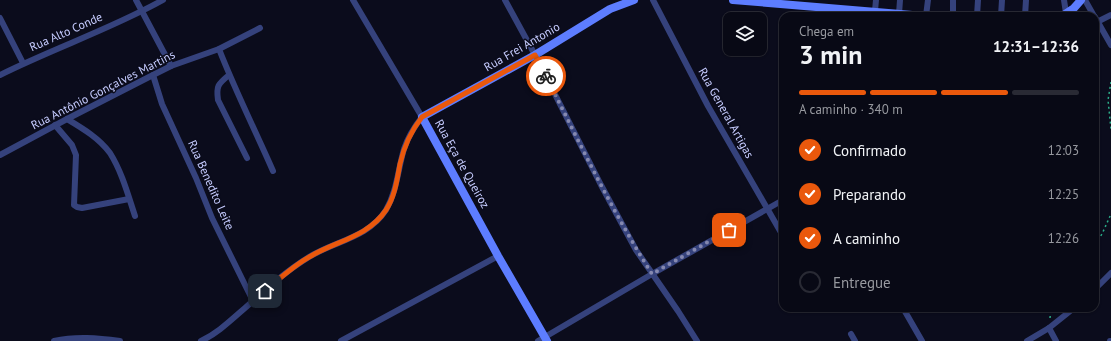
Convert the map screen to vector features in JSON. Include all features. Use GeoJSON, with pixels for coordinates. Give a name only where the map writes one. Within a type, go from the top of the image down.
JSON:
{"type":"FeatureCollection","features":[{"type":"Feature","properties":{"kind":"street"},"geometry":{"type":"LineString","coordinates":[[136,0],[172,66]]}},
{"type":"Feature","properties":{"kind":"street","name":"Rua Alto Conde"},"geometry":{"type":"LineString","coordinates":[[0,75],[23,63],[143,11],[163,0]]}},
{"type":"Feature","properties":{"kind":"street","name":"Rua Eça de Queiroz"},"geometry":{"type":"LineString","coordinates":[[353,0],[422,117],[544,340]]}},
{"type":"Feature","properties":{"kind":"street"},"geometry":{"type":"LineString","coordinates":[[505,0],[636,250],[697,341]]}},
{"type":"Feature","properties":{"kind":"street","name":"Rua Frei Antonio"},"geometry":{"type":"LineString","coordinates":[[422,117],[535,55],[610,9],[634,0]]}},
{"type":"Feature","properties":{"kind":"street","name":"Rua General Artigas"},"geometry":{"type":"LineString","coordinates":[[653,0],[708,106],[779,229]]}},
{"type":"Feature","properties":{"kind":"street"},"geometry":{"type":"LineString","coordinates":[[733,0],[856,12]]}},
{"type":"Feature","properties":{"kind":"street"},"geometry":{"type":"LineString","coordinates":[[876,0],[876,12]]}},
{"type":"Feature","properties":{"kind":"street"},"geometry":{"type":"LineString","coordinates":[[900,0],[900,12]]}},
{"type":"Feature","properties":{"kind":"street"},"geometry":{"type":"LineString","coordinates":[[926,12],[928,0]]}},
{"type":"Feature","properties":{"kind":"street"},"geometry":{"type":"LineString","coordinates":[[953,0],[953,12]]}},
{"type":"Feature","properties":{"kind":"street"},"geometry":{"type":"LineString","coordinates":[[978,0],[978,12]]}},
{"type":"Feature","properties":{"kind":"street"},"geometry":{"type":"LineString","coordinates":[[1001,12],[1002,0]]}},
{"type":"Feature","properties":{"kind":"street"},"geometry":{"type":"LineString","coordinates":[[1025,12],[1026,0]]}},
{"type":"Feature","properties":{"kind":"street"},"geometry":{"type":"LineString","coordinates":[[1064,0],[1064,12]]}},
{"type":"Feature","properties":{"kind":"street"},"geometry":{"type":"LineString","coordinates":[[1067,12],[1081,0]]}},
{"type":"Feature","properties":{"kind":"street"},"geometry":{"type":"LineString","coordinates":[[1085,0],[1092,12]]}},
{"type":"Feature","properties":{"kind":"street"},"geometry":{"type":"LineString","coordinates":[[1099,18],[1111,15]]}},
{"type":"Feature","properties":{"kind":"street"},"geometry":{"type":"LineString","coordinates":[[0,18],[23,63]]}},
{"type":"Feature","properties":{"kind":"street"},"geometry":{"type":"LineString","coordinates":[[1099,24],[1111,45]]}},
{"type":"Feature","properties":{"kind":"street","name":"Rua Antônio Gonçalves Martins"},"geometry":{"type":"LineString","coordinates":[[0,155],[67,118],[152,75],[219,49],[260,28]]}},
{"type":"Feature","properties":{"kind":"street"},"geometry":{"type":"LineString","coordinates":[[219,49],[229,75],[273,172]]}},
{"type":"Feature","properties":{"kind":"street","name":"Rua Benedito Leite"},"geometry":{"type":"LineString","coordinates":[[152,75],[162,104],[196,178],[212,218],[253,301]]}},
{"type":"Feature","properties":{"kind":"street"},"geometry":{"type":"LineString","coordinates":[[229,75],[220,82],[218,86],[218,100],[247,158]]}},
{"type":"Feature","properties":{"kind":"street"},"geometry":{"type":"LineString","coordinates":[[201,341],[218,332],[288,272],[310,256],[356,236],[376,222],[386,210],[391,199],[404,149],[410,134],[422,117]]}},
{"type":"Feature","properties":{"kind":"street"},"geometry":{"type":"LineString","coordinates":[[67,118],[109,152],[118,168],[135,216]]}},
{"type":"Feature","properties":{"kind":"street"},"geometry":{"type":"LineString","coordinates":[[55,125],[72,145],[76,155],[74,205],[82,208],[129,198]]}},
{"type":"Feature","properties":{"kind":"street"},"geometry":{"type":"LineString","coordinates":[[544,340],[652,274],[779,202]]}},
{"type":"Feature","properties":{"kind":"street"},"geometry":{"type":"LineString","coordinates":[[341,341],[498,256]]}},
{"type":"Feature","properties":{"kind":"street"},"geometry":{"type":"LineString","coordinates":[[1099,285],[1111,273]]}},
{"type":"Feature","properties":{"kind":"street"},"geometry":{"type":"LineString","coordinates":[[905,312],[922,341]]}},
{"type":"Feature","properties":{"kind":"street"},"geometry":{"type":"LineString","coordinates":[[1027,341],[1049,328],[1069,312]]}},
{"type":"Feature","properties":{"kind":"street"},"geometry":{"type":"LineString","coordinates":[[1049,328],[1056,341]]}},
{"type":"Feature","properties":{"kind":"street"},"geometry":{"type":"LineString","coordinates":[[851,334],[855,341]]}},
{"type":"Feature","properties":{"kind":"street"},"geometry":{"type":"LineString","coordinates":[[54,341],[71,338],[120,341]]}},
{"type":"Feature","properties":{"kind":"path"},"geometry":{"type":"LineString","coordinates":[[1111,82],[1108,100],[1111,129]]}},
{"type":"Feature","properties":{"kind":"path"},"geometry":{"type":"LineString","coordinates":[[1099,238],[1111,214]]}},
{"type":"Feature","properties":{"kind":"way so far"},"geometry":{"type":"LineString","coordinates":[[546,76],[636,250],[652,274],[729,230]]}},
{"type":"Feature","properties":{"kind":"route"},"geometry":{"type":"LineString","coordinates":[[265,291],[299,263],[310,256],[356,236],[376,222],[386,210],[391,199],[398,179],[404,149],[410,134],[422,117],[535,55],[546,76]]}}]}
